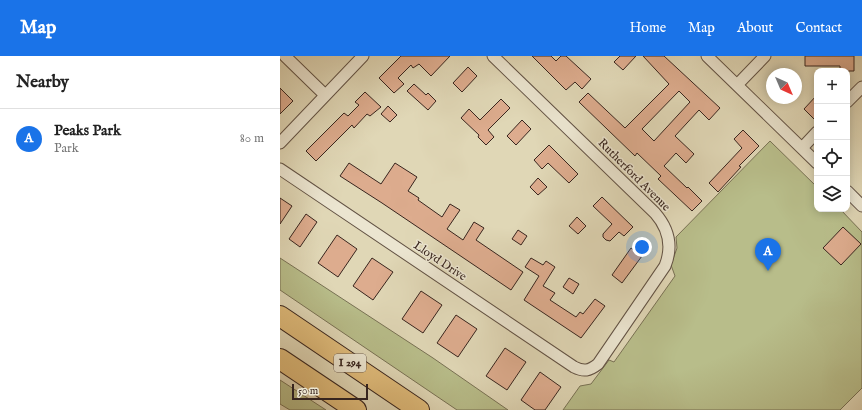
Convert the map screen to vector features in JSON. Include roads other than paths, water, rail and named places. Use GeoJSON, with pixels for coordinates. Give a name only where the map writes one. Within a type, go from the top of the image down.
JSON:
{"type":"FeatureCollection","features":[{"type":"Feature","properties":{"kind":"highway","name":"I 294"},"geometry":{"type":"LineString","coordinates":[[280,316],[419,410]]}},
{"type":"Feature","properties":{"kind":"highway"},"geometry":{"type":"LineString","coordinates":[[280,358],[356,410]]}},
{"type":"Feature","properties":{"kind":"street"},"geometry":{"type":"LineString","coordinates":[[285,56],[325,95]]}},
{"type":"Feature","properties":{"kind":"street"},"geometry":{"type":"LineString","coordinates":[[280,143],[363,56]]}},
{"type":"Feature","properties":{"kind":"street","name":"Rutherford Avenue"},"geometry":{"type":"LineString","coordinates":[[493,56],[655,214],[663,223],[668,235],[669,254],[662,272],[598,364],[586,371]]}},
{"type":"Feature","properties":{"kind":"street"},"geometry":{"type":"LineString","coordinates":[[707,56],[814,160]]}},
{"type":"Feature","properties":{"kind":"street"},"geometry":{"type":"LineString","coordinates":[[737,85],[765,56]]}},
{"type":"Feature","properties":{"kind":"street"},"geometry":{"type":"LineString","coordinates":[[850,99],[862,87]]}},
{"type":"Feature","properties":{"kind":"street"},"geometry":{"type":"LineString","coordinates":[[802,148],[814,135]]}},
{"type":"Feature","properties":{"kind":"street","name":"Lloyd Drive"},"geometry":{"type":"LineString","coordinates":[[280,169],[574,367],[586,371]]}},
{"type":"Feature","properties":{"kind":"street"},"geometry":{"type":"LineString","coordinates":[[850,194],[862,206]]}},
{"type":"Feature","properties":{"kind":"place","name":"Peaks Park"},"geometry":{"type":"Point","coordinates":[768,271]}}]}
